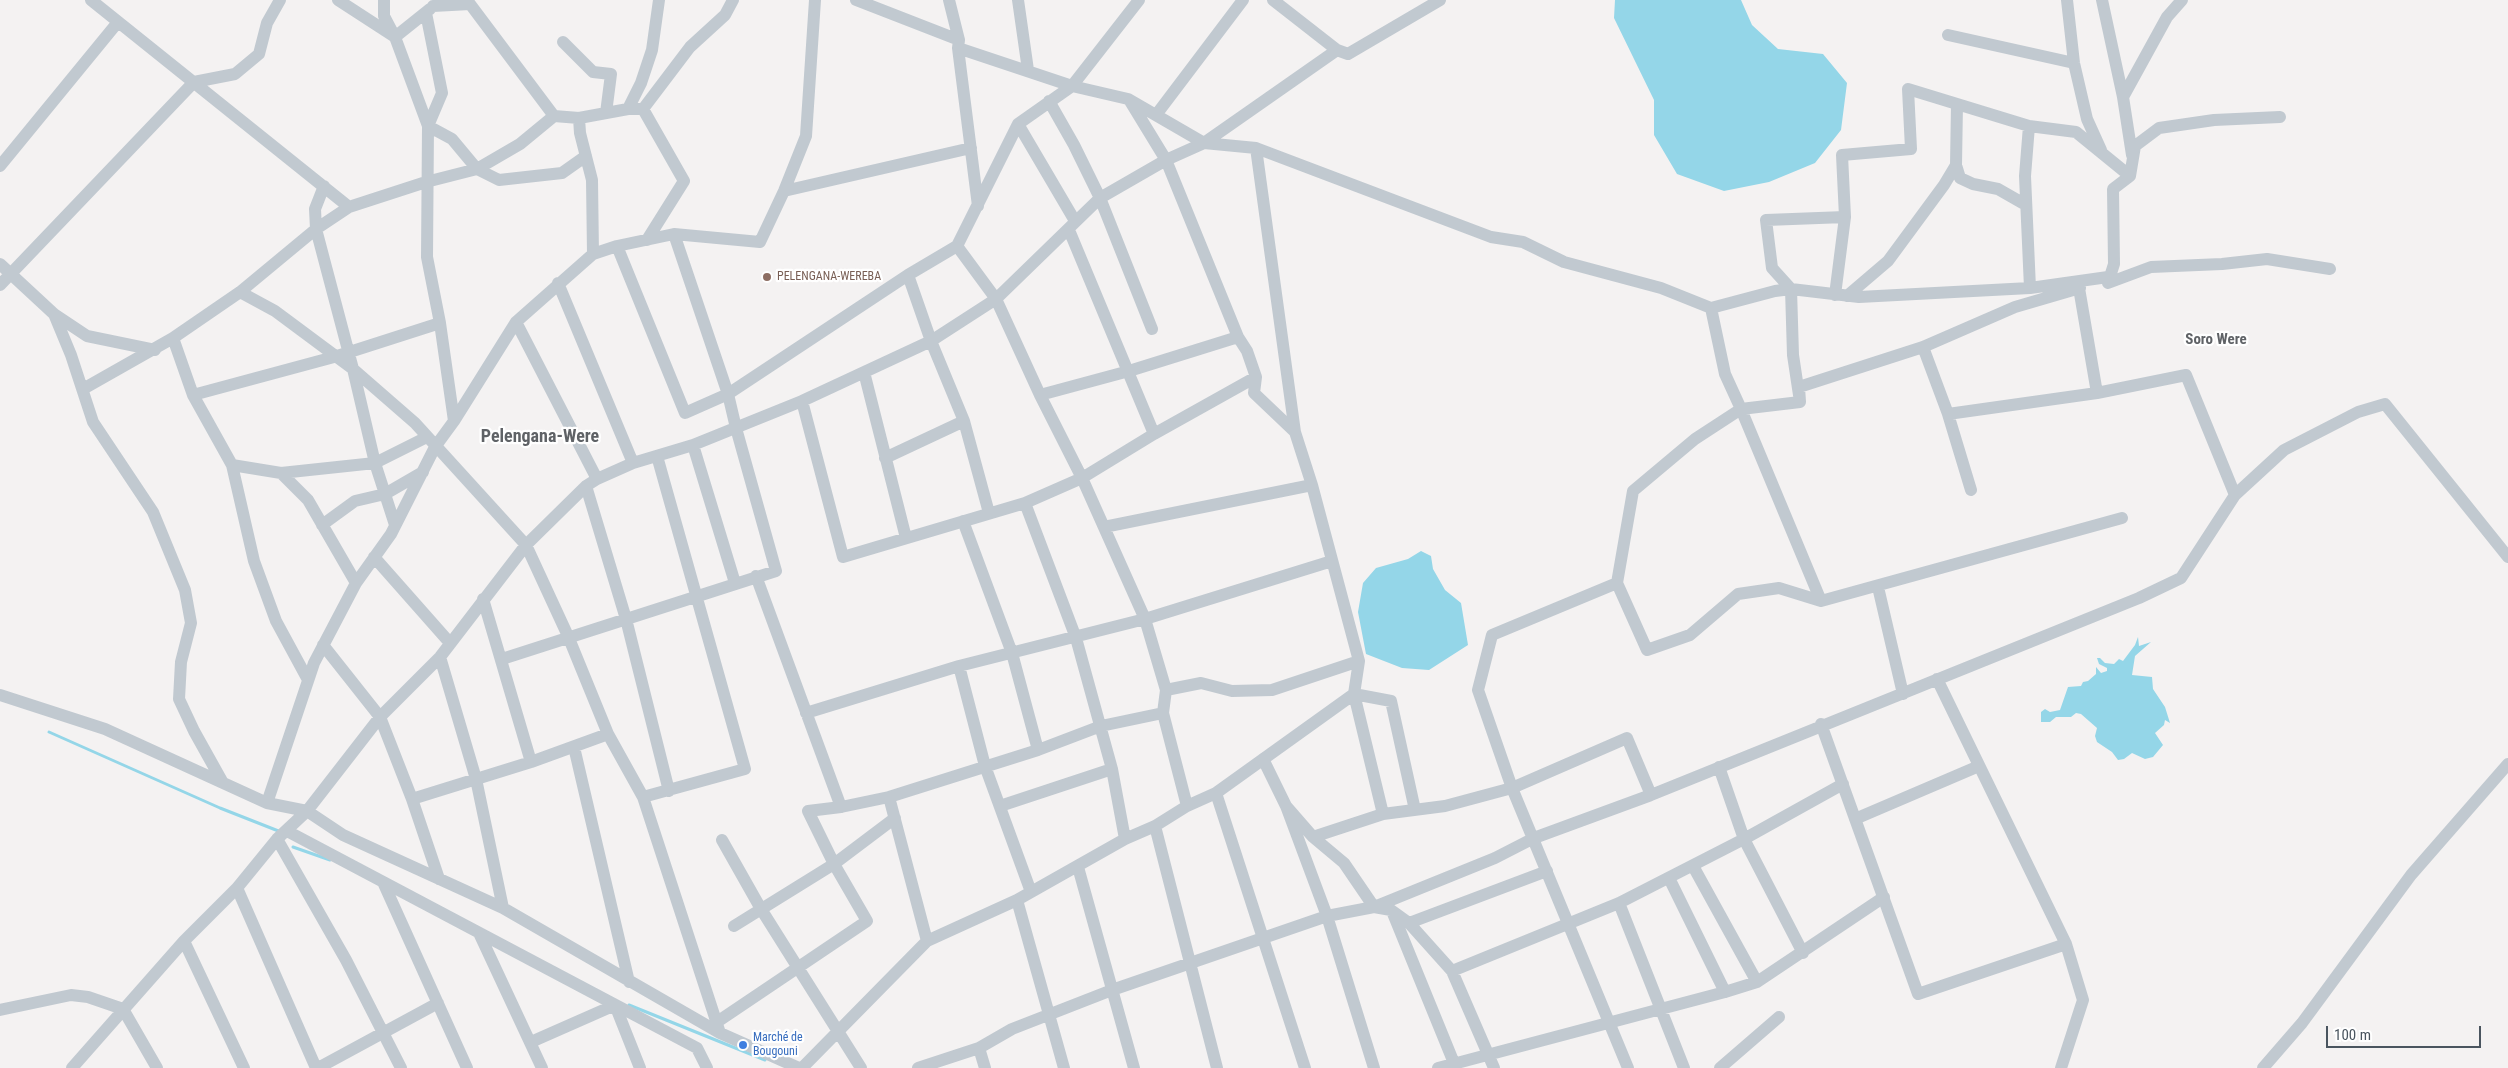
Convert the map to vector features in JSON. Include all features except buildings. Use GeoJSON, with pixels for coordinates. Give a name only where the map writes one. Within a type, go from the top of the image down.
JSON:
{"type":"FeatureCollection","features":[{"type":"Feature","properties":{"kind":"street"},"geometry":{"type":"LineString","coordinates":[[91,0],[349,206]]}},
{"type":"Feature","properties":{"kind":"street"},"geometry":{"type":"LineString","coordinates":[[104,11],[113,0]]}},
{"type":"Feature","properties":{"kind":"street"},"geometry":{"type":"LineString","coordinates":[[0,286],[194,82],[235,74],[259,54],[267,23],[280,0]]}},
{"type":"Feature","properties":{"kind":"street"},"geometry":{"type":"LineString","coordinates":[[338,0],[395,37]]}},
{"type":"Feature","properties":{"kind":"street"},"geometry":{"type":"LineString","coordinates":[[384,0],[384,16],[395,37],[428,126],[452,139],[477,169],[500,180],[531,178],[543,174],[562,173],[586,156]]}},
{"type":"Feature","properties":{"kind":"street"},"geometry":{"type":"LineString","coordinates":[[628,109],[641,83],[652,50],[659,0]]}},
{"type":"Feature","properties":{"kind":"street"},"geometry":{"type":"LineString","coordinates":[[643,109],[690,46],[726,15],[733,0]]}},
{"type":"Feature","properties":{"kind":"street"},"geometry":{"type":"LineString","coordinates":[[232,465],[282,473],[375,463],[431,442],[454,421],[516,322],[593,254],[617,246],[674,234],[760,242],[784,191],[806,136],[815,0]]}},
{"type":"Feature","properties":{"kind":"street"},"geometry":{"type":"LineString","coordinates":[[856,0],[958,44],[1072,86],[1128,98],[1204,143],[1256,148],[1491,237],[1523,242],[1564,262],[1662,288],[1711,308],[1775,291],[1791,289],[1841,296],[2030,288],[2108,280]]}},
{"type":"Feature","properties":{"kind":"street"},"geometry":{"type":"LineString","coordinates":[[950,0],[958,44],[978,206]]}},
{"type":"Feature","properties":{"kind":"street"},"geometry":{"type":"LineString","coordinates":[[617,246],[685,413],[728,394],[908,275],[957,246],[1018,124],[1072,86],[1139,0]]}},
{"type":"Feature","properties":{"kind":"street"},"geometry":{"type":"LineString","coordinates":[[1156,115],[1243,0]]}},
{"type":"Feature","properties":{"kind":"street"},"geometry":{"type":"LineString","coordinates":[[1273,0],[1337,50],[1348,54],[1440,0]]}},
{"type":"Feature","properties":{"kind":"street"},"geometry":{"type":"LineString","coordinates":[[2067,0],[2074,63],[2087,119],[2102,153]]}},
{"type":"Feature","properties":{"kind":"street"},"geometry":{"type":"LineString","coordinates":[[2102,0],[2123,97],[2132,155]]}},
{"type":"Feature","properties":{"kind":"street"},"geometry":{"type":"LineString","coordinates":[[2123,97],[2167,17],[2182,0]]}},
{"type":"Feature","properties":{"kind":"street"},"geometry":{"type":"LineString","coordinates":[[1020,1],[1028,70]]}},
{"type":"Feature","properties":{"kind":"street"},"geometry":{"type":"LineString","coordinates":[[395,37],[434,6],[470,4],[554,116]]}},
{"type":"Feature","properties":{"kind":"street"},"geometry":{"type":"LineString","coordinates":[[434,6],[442,93],[428,126],[426,257],[440,323],[454,421]]}},
{"type":"Feature","properties":{"kind":"street"},"geometry":{"type":"LineString","coordinates":[[0,166],[118,22]]}},
{"type":"Feature","properties":{"kind":"street"},"geometry":{"type":"LineString","coordinates":[[1948,36],[2074,63]]}},
{"type":"Feature","properties":{"kind":"street"},"geometry":{"type":"LineString","coordinates":[[563,42],[593,72],[611,74],[606,113]]}},
{"type":"Feature","properties":{"kind":"street"},"geometry":{"type":"LineString","coordinates":[[77,1066],[123,1009],[184,941],[237,888],[282,835],[308,811],[380,716],[440,657],[526,545],[592,483],[633,463],[693,445],[736,428],[931,341],[996,299],[1100,198],[1166,160],[1204,143],[1337,50]]}},
{"type":"Feature","properties":{"kind":"street"},"geometry":{"type":"LineString","coordinates":[[1841,296],[1845,217],[1842,155],[1911,149],[1908,89],[2030,126],[2076,132],[2130,176]]}},
{"type":"Feature","properties":{"kind":"street"},"geometry":{"type":"LineString","coordinates":[[1128,98],[1166,160],[1238,337],[1247,351],[1256,377],[1254,393],[1295,432]]}},
{"type":"Feature","properties":{"kind":"street"},"geometry":{"type":"LineString","coordinates":[[1049,101],[1074,145],[1100,198],[1152,329]]}},
{"type":"Feature","properties":{"kind":"street"},"geometry":{"type":"LineString","coordinates":[[1957,104],[1956,165],[1960,178],[1973,184],[1998,189],[2026,205]]}},
{"type":"Feature","properties":{"kind":"street"},"geometry":{"type":"LineString","coordinates":[[83,389],[155,350],[240,292],[316,229],[349,206],[426,182],[477,169],[520,144],[554,116],[579,118],[628,109],[643,109]]}},
{"type":"Feature","properties":{"kind":"street"},"geometry":{"type":"LineString","coordinates":[[643,109],[684,181],[647,240]]}},
{"type":"Feature","properties":{"kind":"street"},"geometry":{"type":"LineString","coordinates":[[2108,280],[2114,264],[2113,189],[2130,176],[2135,146],[2159,128],[2214,120],[2280,117]]}},
{"type":"Feature","properties":{"kind":"street"},"geometry":{"type":"LineString","coordinates":[[579,118],[592,180],[593,254]]}},
{"type":"Feature","properties":{"kind":"street"},"geometry":{"type":"LineString","coordinates":[[1018,124],[1072,226],[1154,434]]}},
{"type":"Feature","properties":{"kind":"street"},"geometry":{"type":"LineString","coordinates":[[2030,126],[2025,176],[2030,288]]}},
{"type":"Feature","properties":{"kind":"street"},"geometry":{"type":"LineString","coordinates":[[784,191],[970,148]]}},
{"type":"Feature","properties":{"kind":"street"},"geometry":{"type":"LineString","coordinates":[[1256,148],[1295,432],[1312,485],[1359,662],[1354,694],[1384,814]]}},
{"type":"Feature","properties":{"kind":"street"},"geometry":{"type":"LineString","coordinates":[[1841,296],[1888,261],[1944,185],[1956,165]]}},
{"type":"Feature","properties":{"kind":"street"},"geometry":{"type":"LineString","coordinates":[[324,186],[315,209],[316,229],[353,368],[375,463],[395,525]]}},
{"type":"Feature","properties":{"kind":"street"},"geometry":{"type":"LineString","coordinates":[[1800,402],[1794,355],[1791,289],[1772,268],[1766,220],[1845,217]]}},
{"type":"Feature","properties":{"kind":"street"},"geometry":{"type":"LineString","coordinates":[[502,659],[735,582],[776,571],[728,394],[674,234]]}},
{"type":"Feature","properties":{"kind":"street"},"geometry":{"type":"LineString","coordinates":[[957,246],[996,299],[1040,395],[1082,478],[1145,619],[1166,690],[1164,713],[1187,806]]}},
{"type":"Feature","properties":{"kind":"street"},"geometry":{"type":"LineString","coordinates":[[1800,402],[1799,387],[1923,347],[2015,307],[2151,268],[2222,264],[2267,259],[2330,269]]}},
{"type":"Feature","properties":{"kind":"street"},"geometry":{"type":"LineString","coordinates":[[0,264],[54,314],[87,336],[155,350]]}},
{"type":"Feature","properties":{"kind":"street"},"geometry":{"type":"LineString","coordinates":[[908,275],[931,341],[964,421],[989,513]]}},
{"type":"Feature","properties":{"kind":"street"},"geometry":{"type":"LineString","coordinates":[[558,283],[633,463]]}},
{"type":"Feature","properties":{"kind":"street"},"geometry":{"type":"LineString","coordinates":[[2079,288],[2097,393]]}},
{"type":"Feature","properties":{"kind":"street"},"geometry":{"type":"LineString","coordinates":[[240,292],[275,311],[334,357],[353,368],[415,424],[526,545],[568,636],[608,734],[643,797],[718,1027]]}},
{"type":"Feature","properties":{"kind":"street"},"geometry":{"type":"LineString","coordinates":[[1711,308],[1725,374],[1742,409],[1821,601]]}},
{"type":"Feature","properties":{"kind":"street"},"geometry":{"type":"LineString","coordinates":[[54,314],[83,389],[93,422],[153,512],[185,590],[191,623],[181,662],[178,699],[223,783]]}},
{"type":"Feature","properties":{"kind":"street"},"geometry":{"type":"LineString","coordinates":[[516,322],[592,483],[669,791]]}},
{"type":"Feature","properties":{"kind":"street"},"geometry":{"type":"LineString","coordinates":[[193,396],[334,357],[440,323]]}},
{"type":"Feature","properties":{"kind":"street"},"geometry":{"type":"LineString","coordinates":[[1040,395],[1129,371],[1238,337]]}},
{"type":"Feature","properties":{"kind":"street"},"geometry":{"type":"LineString","coordinates":[[173,338],[193,396],[232,465],[254,561],[276,621],[308,680]]}},
{"type":"Feature","properties":{"kind":"street"},"geometry":{"type":"LineString","coordinates":[[1923,347],[1948,414],[1971,490]]}},
{"type":"Feature","properties":{"kind":"street"},"geometry":{"type":"LineString","coordinates":[[864,372],[906,538]]}},
{"type":"Feature","properties":{"kind":"street"},"geometry":{"type":"LineString","coordinates":[[1948,414],[2097,393],[2186,375],[2235,495]]}},
{"type":"Feature","properties":{"kind":"street"},"geometry":{"type":"LineString","coordinates":[[802,400],[843,557],[1025,503],[1082,478],[1154,434],[1256,377]]}},
{"type":"Feature","properties":{"kind":"street"},"geometry":{"type":"LineString","coordinates":[[1800,402],[1742,409],[1695,439],[1633,491],[1617,583],[1647,650],[1690,635],[1738,594],[1779,588],[1821,601],[1878,587],[2122,518]]}},
{"type":"Feature","properties":{"kind":"street"},"geometry":{"type":"LineString","coordinates":[[918,1068],[980,1048],[1012,1029],[1048,1013],[1112,990],[1262,940],[1327,916],[1374,907],[1495,858],[1534,838],[1651,795],[1821,724],[1903,694],[2139,598],[2181,578],[2235,495],[2284,450],[2358,412],[2385,404],[2508,557]]}},
{"type":"Feature","properties":{"kind":"street"},"geometry":{"type":"LineString","coordinates":[[885,458],[964,421]]}},
{"type":"Feature","properties":{"kind":"street"},"geometry":{"type":"LineString","coordinates":[[266,803],[308,680],[323,645],[356,583],[395,525],[423,471],[431,442]]}},
{"type":"Feature","properties":{"kind":"street"},"geometry":{"type":"LineString","coordinates":[[693,445],[735,582]]}},
{"type":"Feature","properties":{"kind":"street"},"geometry":{"type":"LineString","coordinates":[[643,797],[745,769],[657,456]]}},
{"type":"Feature","properties":{"kind":"street"},"geometry":{"type":"LineString","coordinates":[[322,525],[355,502],[385,494],[423,471]]}},
{"type":"Feature","properties":{"kind":"street"},"geometry":{"type":"LineString","coordinates":[[282,473],[308,500],[356,583]]}},
{"type":"Feature","properties":{"kind":"street"},"geometry":{"type":"LineString","coordinates":[[1104,527],[1312,485]]}},
{"type":"Feature","properties":{"kind":"street"},"geometry":{"type":"LineString","coordinates":[[1025,503],[1076,638],[1112,769],[1125,839]]}},
{"type":"Feature","properties":{"kind":"street"},"geometry":{"type":"LineString","coordinates":[[963,520],[1012,653],[1038,750]]}},
{"type":"Feature","properties":{"kind":"street"},"geometry":{"type":"LineString","coordinates":[[374,557],[450,643]]}},
{"type":"Feature","properties":{"kind":"street"},"geometry":{"type":"LineString","coordinates":[[806,713],[960,666],[1145,619],[1332,560]]}},
{"type":"Feature","properties":{"kind":"street"},"geometry":{"type":"LineString","coordinates":[[756,576],[841,807]]}},
{"type":"Feature","properties":{"kind":"street"},"geometry":{"type":"LineString","coordinates":[[1617,583],[1492,635],[1478,690],[1512,788],[1628,1068]]}},
{"type":"Feature","properties":{"kind":"street"},"geometry":{"type":"LineString","coordinates":[[1878,587],[1903,694]]}},
{"type":"Feature","properties":{"kind":"street"},"geometry":{"type":"LineString","coordinates":[[483,599],[531,762]]}},
{"type":"Feature","properties":{"kind":"street"},"geometry":{"type":"LineString","coordinates":[[323,645],[380,716],[412,799],[439,880]]}},
{"type":"Feature","properties":{"kind":"street"},"geometry":{"type":"LineString","coordinates":[[440,657],[476,780],[504,908]]}},
{"type":"Feature","properties":{"kind":"street"},"geometry":{"type":"LineString","coordinates":[[1166,690],[1201,683],[1232,691],[1272,690],[1359,662]]}},
{"type":"Feature","properties":{"kind":"street"},"geometry":{"type":"LineString","coordinates":[[960,666],[985,766],[1031,892]]}},
{"type":"Feature","properties":{"kind":"street"},"geometry":{"type":"LineString","coordinates":[[1937,679],[2066,944],[2083,1000],[2062,1068]]}},
{"type":"Feature","properties":{"kind":"street"},"geometry":{"type":"LineString","coordinates":[[0,695],[105,729],[266,803],[308,811],[344,835],[439,880],[504,908],[629,982],[801,1068],[927,941],[1017,900],[1125,839],[1216,793],[1354,694],[1391,701],[1415,810]]}},
{"type":"Feature","properties":{"kind":"street"},"geometry":{"type":"LineString","coordinates":[[718,1027],[797,968],[867,921],[834,864],[808,811],[841,807],[889,797],[1038,750],[1101,726],[1164,713]]}},
{"type":"Feature","properties":{"kind":"street"},"geometry":{"type":"LineString","coordinates":[[1821,724],[1918,994],[2066,944]]}},
{"type":"Feature","properties":{"kind":"street"},"geometry":{"type":"LineString","coordinates":[[412,799],[531,762],[608,734]]}},
{"type":"Feature","properties":{"kind":"street"},"geometry":{"type":"LineString","coordinates":[[1313,837],[1384,814],[1446,806],[1512,788],[1628,738],[1651,795]]}},
{"type":"Feature","properties":{"kind":"street"},"geometry":{"type":"LineString","coordinates":[[574,747],[629,982]]}},
{"type":"Feature","properties":{"kind":"street"},"geometry":{"type":"LineString","coordinates":[[1262,759],[1286,806],[1327,916],[1374,1068]]}},
{"type":"Feature","properties":{"kind":"street"},"geometry":{"type":"LineString","coordinates":[[2263,1068],[2302,1023],[2411,875],[2508,764]]}},
{"type":"Feature","properties":{"kind":"street"},"geometry":{"type":"LineString","coordinates":[[1855,819],[1979,766]]}},
{"type":"Feature","properties":{"kind":"street"},"geometry":{"type":"LineString","coordinates":[[1719,767],[1744,839],[1803,953]]}},
{"type":"Feature","properties":{"kind":"street"},"geometry":{"type":"LineString","coordinates":[[1000,806],[1112,769]]}},
{"type":"Feature","properties":{"kind":"street"},"geometry":{"type":"LineString","coordinates":[[1452,970],[1567,922],[1619,903],[1744,839],[1843,784]]}},
{"type":"Feature","properties":{"kind":"street"},"geometry":{"type":"LineString","coordinates":[[1216,793],[1262,940],[1306,1068]]}},
{"type":"Feature","properties":{"kind":"street"},"geometry":{"type":"LineString","coordinates":[[889,797],[927,941]]}},
{"type":"Feature","properties":{"kind":"street"},"geometry":{"type":"LineString","coordinates":[[1286,806],[1313,837],[1344,864],[1374,907],[1392,910],[1409,923],[1452,970],[1494,1068]]}},
{"type":"Feature","properties":{"kind":"street"},"geometry":{"type":"LineString","coordinates":[[734,926],[834,864],[895,818]]}},
{"type":"Feature","properties":{"kind":"street"},"geometry":{"type":"LineString","coordinates":[[1154,826],[1217,1068]]}},
{"type":"Feature","properties":{"kind":"street"},"geometry":{"type":"LineString","coordinates":[[282,835],[382,882],[697,1048],[707,1068]]}},
{"type":"Feature","properties":{"kind":"street"},"geometry":{"type":"LineString","coordinates":[[282,835],[401,1068]]}},
{"type":"Feature","properties":{"kind":"street"},"geometry":{"type":"LineString","coordinates":[[722,840],[761,909],[861,1068]]}},
{"type":"Feature","properties":{"kind":"street"},"geometry":{"type":"LineString","coordinates":[[1693,866],[1757,982]]}},
{"type":"Feature","properties":{"kind":"street"},"geometry":{"type":"LineString","coordinates":[[1078,867],[1134,1068]]}},
{"type":"Feature","properties":{"kind":"street"},"geometry":{"type":"LineString","coordinates":[[1409,923],[1547,871]]}},
{"type":"Feature","properties":{"kind":"street"},"geometry":{"type":"LineString","coordinates":[[1669,878],[1726,992]]}},
{"type":"Feature","properties":{"kind":"street"},"geometry":{"type":"LineString","coordinates":[[382,882],[467,1068]]}},
{"type":"Feature","properties":{"kind":"street"},"geometry":{"type":"LineString","coordinates":[[237,888],[317,1068],[438,1003]]}},
{"type":"Feature","properties":{"kind":"street"},"geometry":{"type":"LineString","coordinates":[[1438,1068],[1455,1066],[1487,1054],[1726,992],[1757,982],[1884,897]]}},
{"type":"Feature","properties":{"kind":"street"},"geometry":{"type":"LineString","coordinates":[[1017,900],[1064,1068]]}},
{"type":"Feature","properties":{"kind":"street"},"geometry":{"type":"LineString","coordinates":[[1619,903],[1684,1068]]}},
{"type":"Feature","properties":{"kind":"street"},"geometry":{"type":"LineString","coordinates":[[1392,910],[1455,1066]]}},
{"type":"Feature","properties":{"kind":"street"},"geometry":{"type":"LineString","coordinates":[[480,933],[542,1068]]}},
{"type":"Feature","properties":{"kind":"street"},"geometry":{"type":"LineString","coordinates":[[184,941],[244,1068]]}},
{"type":"Feature","properties":{"kind":"street"},"geometry":{"type":"LineString","coordinates":[[0,1010],[71,995],[88,997],[123,1009],[157,1068]]}},
{"type":"Feature","properties":{"kind":"street"},"geometry":{"type":"LineString","coordinates":[[531,1042],[615,1005]]}},
{"type":"Feature","properties":{"kind":"street"},"geometry":{"type":"LineString","coordinates":[[615,1005],[640,1068]]}},
{"type":"Feature","properties":{"kind":"street"},"geometry":{"type":"LineString","coordinates":[[1720,1068],[1779,1016]]}},
{"type":"Feature","properties":{"kind":"street"},"geometry":{"type":"LineString","coordinates":[[980,1048],[985,1068]]}},
{"type":"Feature","properties":{"kind":"water"},"geometry":{"type":"Polygon","coordinates":[[[1615,0],[1741,0],[1752,25],[1778,49],[1823,54],[1847,83],[1841,130],[1815,163],[1769,182],[1724,191],[1677,174],[1654,135],[1654,100],[1614,18],[1615,0]]]}},
{"type":"Feature","properties":{"kind":"water"},"geometry":{"type":"Polygon","coordinates":[[[1421,551],[1431,556],[1433,569],[1445,590],[1461,603],[1468,645],[1429,670],[1402,668],[1366,654],[1358,612],[1363,583],[1376,568],[1408,559],[1421,551]]]}},
{"type":"Feature","properties":{"kind":"water"},"geometry":{"type":"Polygon","coordinates":[[[2138,637],[2139,646],[2151,642],[2135,656],[2132,675],[2152,677],[2153,689],[2165,707],[2170,723],[2165,720],[2164,725],[2155,733],[2163,745],[2153,757],[2145,759],[2132,753],[2124,759],[2118,760],[2112,752],[2097,742],[2095,736],[2097,728],[2081,714],[2076,713],[2071,717],[2056,717],[2050,722],[2041,722],[2041,712],[2045,709],[2050,712],[2060,710],[2068,687],[2081,686],[2083,682],[2088,681],[2096,674],[2096,667],[2101,673],[2107,671],[2107,668],[2099,664],[2097,658],[2100,658],[2105,663],[2114,664],[2119,659],[2123,661],[2135,645],[2138,637]]]}},
{"type":"Feature","properties":{"kind":"waterway"},"geometry":{"type":"LineString","coordinates":[[49,732],[220,808],[281,832]]}},
{"type":"Feature","properties":{"kind":"waterway"},"geometry":{"type":"LineString","coordinates":[[293,847],[330,860]]}},
{"type":"Feature","properties":{"kind":"waterway"},"geometry":{"type":"LineString","coordinates":[[629,1005],[765,1060]]}},
{"type":"Feature","properties":{"kind":"place","name":"PELENGANA-WEREBA"},"geometry":{"type":"Point","coordinates":[767,277]}},
{"type":"Feature","properties":{"kind":"place","name":"Marché de Bougouni"},"geometry":{"type":"Point","coordinates":[743,1045]}},
{"type":"Feature","properties":{"kind":"district","name":"Soro Were"},"geometry":{"type":"Point","coordinates":[2216,340]}},
{"type":"Feature","properties":{"kind":"district","name":"Pelengana-Were"},"geometry":{"type":"Point","coordinates":[540,437]}}]}
